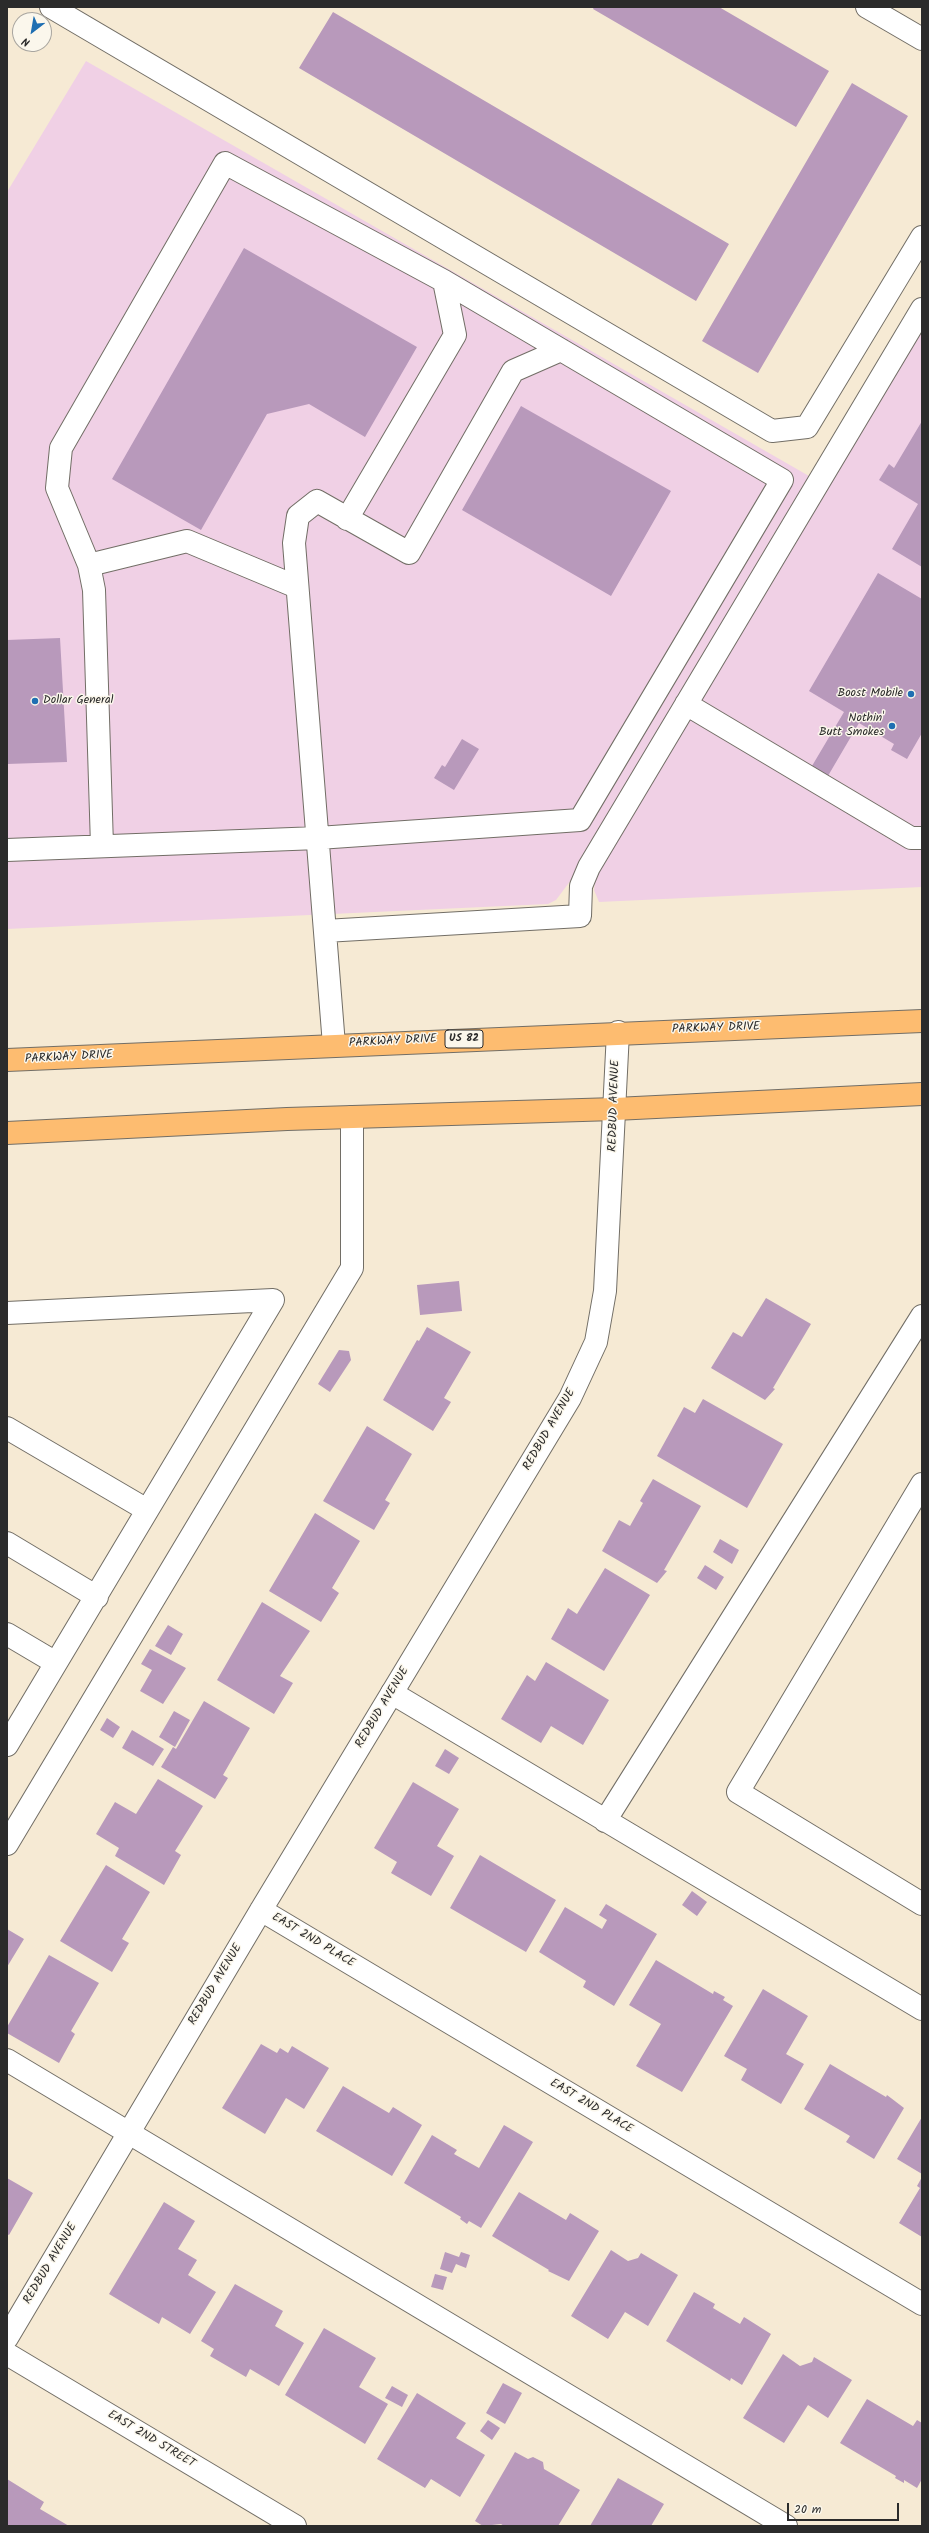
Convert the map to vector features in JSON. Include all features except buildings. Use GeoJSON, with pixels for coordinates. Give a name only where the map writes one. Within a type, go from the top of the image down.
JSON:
{"type":"FeatureCollection","features":[{"type":"Feature","properties":{"kind":"highway","name":"PARKWAY DRIVE"},"geometry":{"type":"LineString","coordinates":[[7,1060],[618,1032],[922,1021]]}},
{"type":"Feature","properties":{"kind":"highway"},"geometry":{"type":"LineString","coordinates":[[7,1132],[352,1117],[615,1109],[922,1094]]}},
{"type":"Feature","properties":{"kind":"street"},"geometry":{"type":"LineString","coordinates":[[51,7],[772,431],[807,428],[922,236]]}},
{"type":"Feature","properties":{"kind":"street"},"geometry":{"type":"LineString","coordinates":[[868,7],[922,39]]}},
{"type":"Feature","properties":{"kind":"street"},"geometry":{"type":"LineString","coordinates":[[7,850],[318,838],[580,820],[782,480],[444,281],[226,163],[61,448],[57,488],[89,565],[94,590],[102,846]]}},
{"type":"Feature","properties":{"kind":"street"},"geometry":{"type":"LineString","coordinates":[[347,519],[455,335],[444,281]]}},
{"type":"Feature","properties":{"kind":"street"},"geometry":{"type":"LineString","coordinates":[[325,930],[580,916],[581,886],[589,867],[922,309]]}},
{"type":"Feature","properties":{"kind":"street"},"geometry":{"type":"LineString","coordinates":[[334,1045],[294,543],[298,516],[317,502],[409,553],[513,371],[561,350]]}},
{"type":"Feature","properties":{"kind":"street"},"geometry":{"type":"LineString","coordinates":[[89,565],[187,542],[297,587]]}},
{"type":"Feature","properties":{"kind":"street"},"geometry":{"type":"LineString","coordinates":[[686,704],[918,833]]}},
{"type":"Feature","properties":{"kind":"street","name":"REDBUD AVENUE"},"geometry":{"type":"LineString","coordinates":[[7,2338],[261,1910],[570,1398],[596,1342],[605,1291],[618,1032]]}},
{"type":"Feature","properties":{"kind":"street"},"geometry":{"type":"LineString","coordinates":[[7,1844],[352,1268],[352,1117]]}},
{"type":"Feature","properties":{"kind":"street"},"geometry":{"type":"LineString","coordinates":[[7,1313],[273,1300],[147,1510],[97,1597],[7,1745]]}},
{"type":"Feature","properties":{"kind":"street"},"geometry":{"type":"LineString","coordinates":[[604,1821],[922,1316]]}},
{"type":"Feature","properties":{"kind":"street"},"geometry":{"type":"LineString","coordinates":[[7,1428],[147,1510]]}},
{"type":"Feature","properties":{"kind":"street"},"geometry":{"type":"LineString","coordinates":[[922,1484],[738,1792],[922,1904]]}},
{"type":"Feature","properties":{"kind":"street"},"geometry":{"type":"LineString","coordinates":[[7,1543],[97,1597]]}},
{"type":"Feature","properties":{"kind":"street"},"geometry":{"type":"LineString","coordinates":[[7,1634],[56,1663]]}},
{"type":"Feature","properties":{"kind":"street"},"geometry":{"type":"LineString","coordinates":[[392,1693],[604,1821],[922,2009]]}},
{"type":"Feature","properties":{"kind":"street","name":"EAST 2ND PLACE"},"geometry":{"type":"LineString","coordinates":[[261,1910],[922,2304]]}},
{"type":"Feature","properties":{"kind":"street"},"geometry":{"type":"LineString","coordinates":[[7,2060],[786,2526]]}},
{"type":"Feature","properties":{"kind":"street","name":"EAST 2ND STREET"},"geometry":{"type":"LineString","coordinates":[[7,2354],[295,2526]]}},
{"type":"Feature","properties":{"kind":"shaded area"},"geometry":{"type":"Polygon","coordinates":[[[86,61],[809,476],[571,880],[556,900],[548,904],[7,929],[7,192],[86,61]]]}},
{"type":"Feature","properties":{"kind":"shaded area"},"geometry":{"type":"Polygon","coordinates":[[[922,328],[922,887],[599,902],[594,890],[596,875],[922,328]]]}},
{"type":"Feature","properties":{"kind":"place","name":"Boost Mobile"},"geometry":{"type":"Point","coordinates":[911,694]}},
{"type":"Feature","properties":{"kind":"place","name":"Dollar General"},"geometry":{"type":"Point","coordinates":[35,701]}},
{"type":"Feature","properties":{"kind":"place","name":"Nothin' Butt Smokes"},"geometry":{"type":"Point","coordinates":[892,726]}}]}
